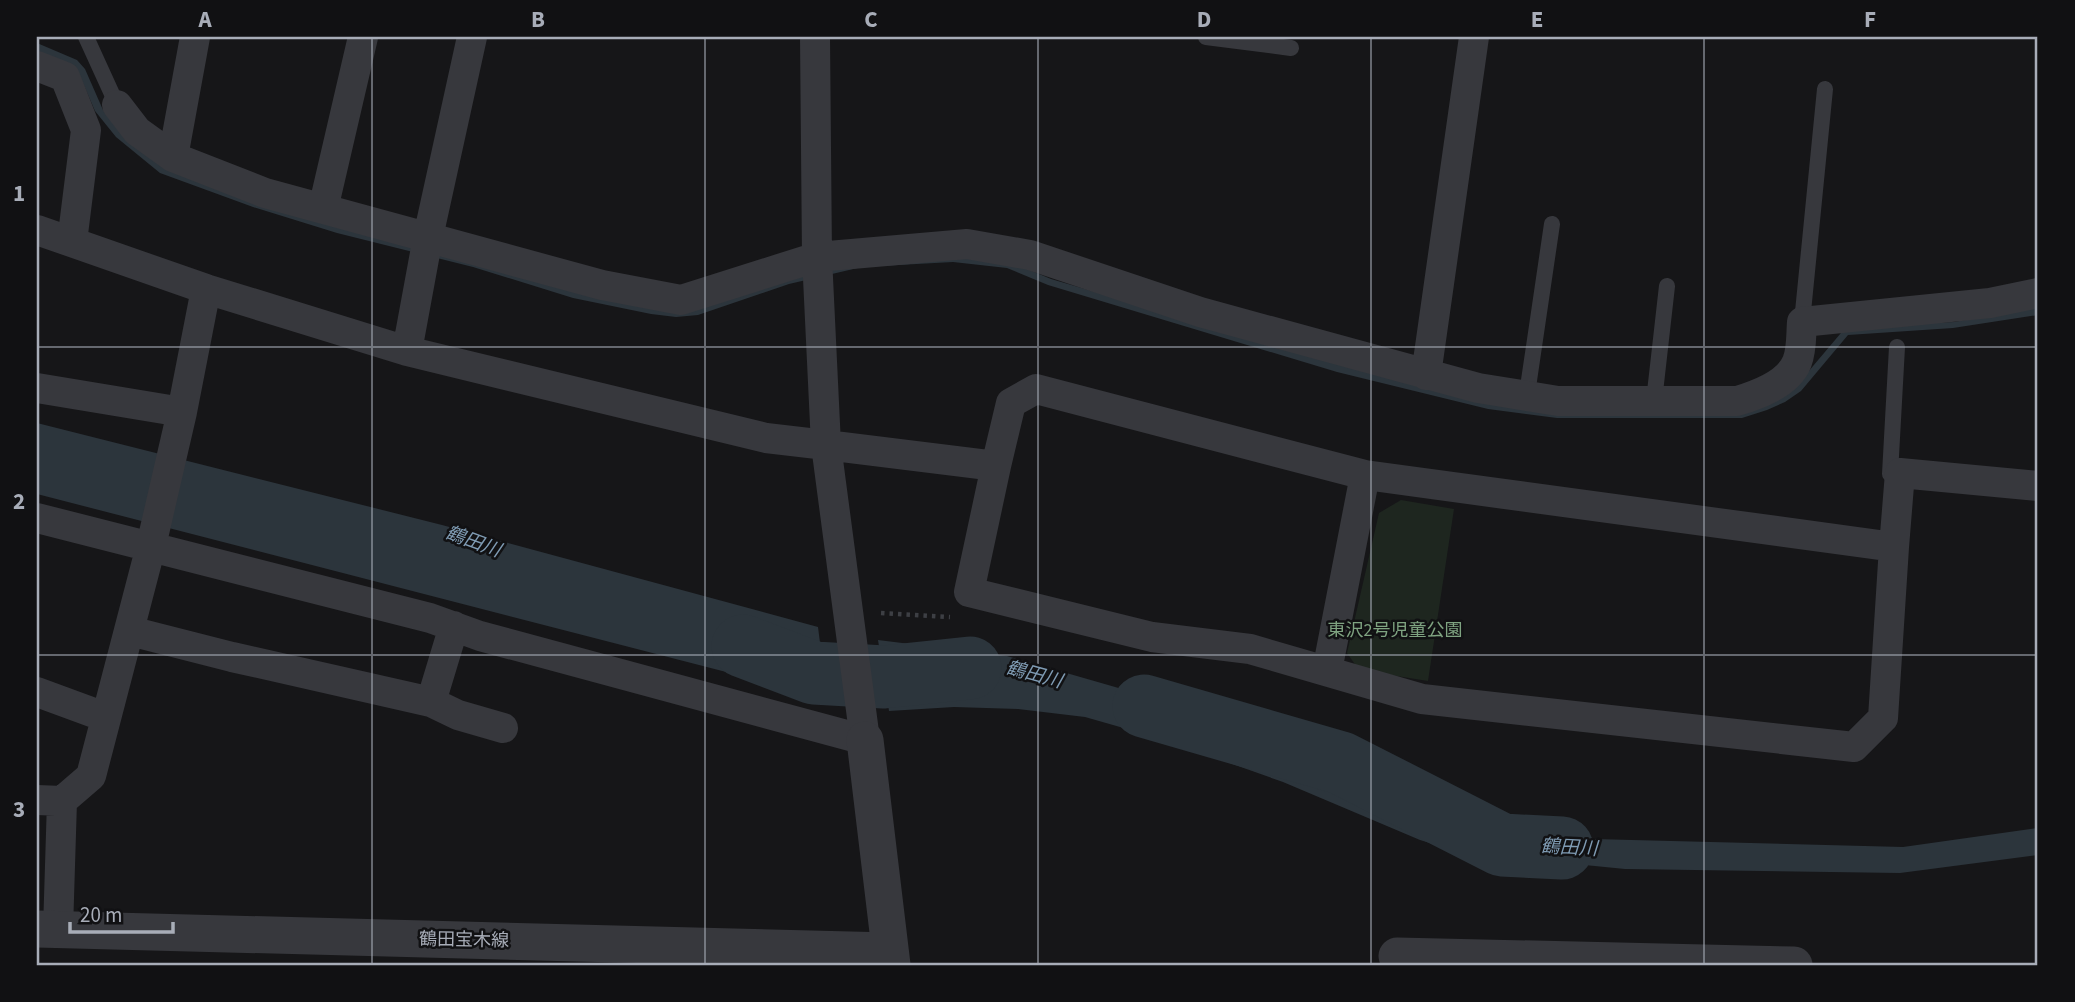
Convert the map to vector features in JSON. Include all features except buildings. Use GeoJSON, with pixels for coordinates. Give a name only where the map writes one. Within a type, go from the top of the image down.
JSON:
{"type":"FeatureCollection","features":[{"type":"Feature","properties":{"kind":"street"},"geometry":{"type":"LineString","coordinates":[[173,157],[195,37]]}},
{"type":"Feature","properties":{"kind":"street"},"geometry":{"type":"LineString","coordinates":[[323,209],[363,37]]}},
{"type":"Feature","properties":{"kind":"street"},"geometry":{"type":"LineString","coordinates":[[407,351],[428,237],[472,37]]}},
{"type":"Feature","properties":{"kind":"street"},"geometry":{"type":"LineString","coordinates":[[815,37],[817,257],[826,445],[846,611],[866,740],[891,958]]}},
{"type":"Feature","properties":{"kind":"street"},"geometry":{"type":"LineString","coordinates":[[1426,375],[1474,37]]}},
{"type":"Feature","properties":{"kind":"street"},"geometry":{"type":"LineString","coordinates":[[37,66],[65,77],[86,130],[72,242]]}},
{"type":"Feature","properties":{"kind":"street"},"geometry":{"type":"LineString","coordinates":[[117,105],[137,131],[173,157],[265,193],[601,285],[681,300],[817,257],[967,244],[1030,255],[1200,312],[1426,375],[1478,388],[1558,401],[1737,401],[1756,395],[1785,376],[1797,362],[1802,322],[1990,303],[2038,293]]}},
{"type":"Feature","properties":{"kind":"street"},"geometry":{"type":"LineString","coordinates":[[37,230],[206,289],[407,351],[766,438],[996,466]]}},
{"type":"Feature","properties":{"kind":"street"},"geometry":{"type":"LineString","coordinates":[[47,930],[49,801],[91,776],[151,546],[182,412],[206,289]]}},
{"type":"Feature","properties":{"kind":"street"},"geometry":{"type":"LineString","coordinates":[[37,388],[182,412]]}},
{"type":"Feature","properties":{"kind":"street"},"geometry":{"type":"LineString","coordinates":[[1894,547],[1365,475],[1036,389],[1011,403],[969,592],[1152,637],[1250,649],[1422,699],[1854,747],[1883,718],[1900,473],[2038,486]]}},
{"type":"Feature","properties":{"kind":"street"},"geometry":{"type":"LineString","coordinates":[[1327,671],[1365,475]]}},
{"type":"Feature","properties":{"kind":"street"},"geometry":{"type":"LineString","coordinates":[[37,519],[151,546],[454,626],[480,636],[866,740]]}},
{"type":"Feature","properties":{"kind":"street"},"geometry":{"type":"LineString","coordinates":[[431,702],[454,626]]}},
{"type":"Feature","properties":{"kind":"street"},"geometry":{"type":"LineString","coordinates":[[130,631],[431,702],[458,715],[503,728]]}},
{"type":"Feature","properties":{"kind":"street"},"geometry":{"type":"LineString","coordinates":[[37,692],[105,717]]}},
{"type":"Feature","properties":{"kind":"street","name":"鶴田宝木線"},"geometry":{"type":"LineString","coordinates":[[47,930],[608,954],[891,958]]}},
{"type":"Feature","properties":{"kind":"street"},"geometry":{"type":"LineString","coordinates":[[1397,956],[1794,965]]}},
{"type":"Feature","properties":{"kind":"lane"},"geometry":{"type":"LineString","coordinates":[[86,37],[117,105]]}},
{"type":"Feature","properties":{"kind":"lane"},"geometry":{"type":"LineString","coordinates":[[1206,37],[1291,48]]}},
{"type":"Feature","properties":{"kind":"lane"},"geometry":{"type":"LineString","coordinates":[[1802,322],[1825,89]]}},
{"type":"Feature","properties":{"kind":"lane"},"geometry":{"type":"LineString","coordinates":[[1527,394],[1552,224]]}},
{"type":"Feature","properties":{"kind":"lane"},"geometry":{"type":"LineString","coordinates":[[1654,401],[1667,286]]}},
{"type":"Feature","properties":{"kind":"lane"},"geometry":{"type":"LineString","coordinates":[[1897,347],[1890,474],[1900,473]]}},
{"type":"Feature","properties":{"kind":"path"},"geometry":{"type":"LineString","coordinates":[[846,611],[957,617],[969,592]]}},
{"type":"Feature","properties":{"kind":"green space","name":"東沢2号児童公園"},"geometry":{"type":"Polygon","coordinates":[[[1401,500],[1454,509],[1428,681],[1359,670],[1347,653],[1379,513],[1401,500]]]}},
{"type":"Feature","properties":{"kind":"water"},"geometry":{"type":"Polygon","coordinates":[[[37,43],[77,60],[85,69],[103,110],[124,133],[654,307],[780,276],[955,254],[1008,261],[1051,279],[1341,364],[1494,401],[1797,385],[1846,327],[1954,322],[2038,307],[2038,315],[1953,328],[1848,335],[1801,391],[1785,402],[1742,418],[1557,418],[1488,409],[1337,372],[1048,285],[1007,268],[953,262],[862,267],[789,284],[698,315],[676,317],[651,314],[573,298],[473,267],[337,233],[253,207],[160,173],[116,137],[95,111],[79,74],[72,66],[37,51],[37,43]]]}},
{"type":"Feature","properties":{"kind":"water"},"geometry":{"type":"Polygon","coordinates":[[[37,423],[442,525],[818,627],[827,698],[37,494],[37,423]]]}},
{"type":"Feature","properties":{"kind":"water"},"geometry":{"type":"Polygon","coordinates":[[[878,640],[1007,656],[1172,705],[1381,799],[1434,826],[1510,837],[1903,847],[2038,828],[2038,855],[1900,873],[1625,869],[1462,853],[1420,840],[1283,782],[1162,739],[1085,717],[1018,709],[954,707],[889,711],[878,640]]]}},
{"type":"Feature","properties":{"kind":"waterway","name":"鶴田川"},"geometry":{"type":"LineString","coordinates":[[743,646],[814,673],[884,677],[970,668]]}},
{"type":"Feature","properties":{"kind":"waterway","name":"鶴田川"},"geometry":{"type":"LineString","coordinates":[[1144,706],[1341,763],[1502,845],[1562,848]]}}]}
